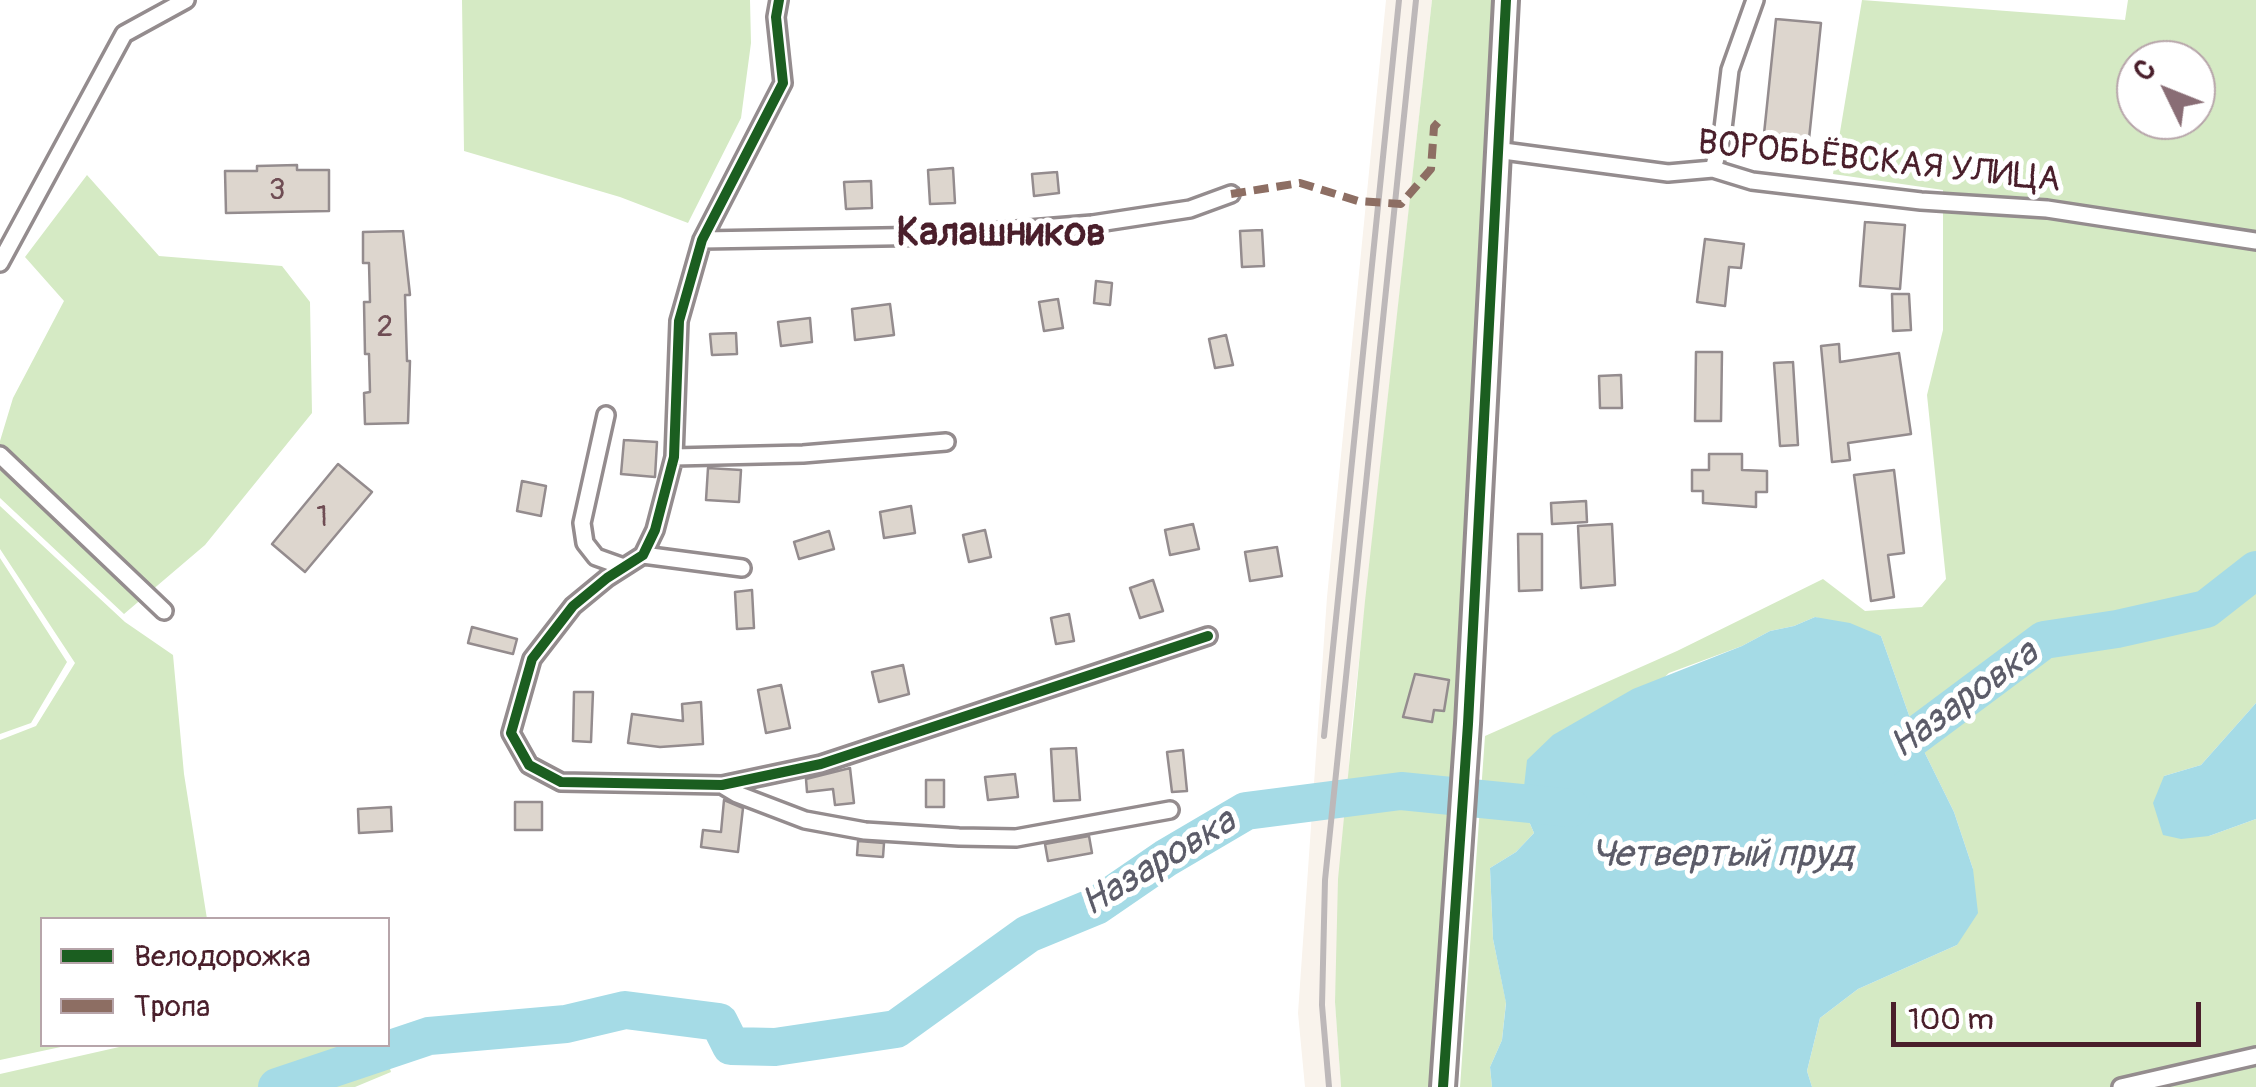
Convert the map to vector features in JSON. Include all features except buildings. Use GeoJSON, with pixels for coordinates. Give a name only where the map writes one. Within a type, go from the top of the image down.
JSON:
{"type":"FeatureCollection","features":[{"type":"Feature","properties":{"kind":"street"},"geometry":{"type":"LineString","coordinates":[[0,263],[124,34],[186,0]]}},
{"type":"Feature","properties":{"kind":"street"},"geometry":{"type":"LineString","coordinates":[[779,0],[776,17],[783,83],[702,240],[679,321],[674,457],[654,530],[643,555],[572,606],[532,659],[511,733],[529,765],[560,782],[722,785],[821,764],[1208,636]]}},
{"type":"Feature","properties":{"kind":"street"},"geometry":{"type":"LineString","coordinates":[[1444,1087],[1470,706],[1506,0]]}},
{"type":"Feature","properties":{"kind":"street"},"geometry":{"type":"LineString","coordinates":[[1713,169],[1722,137],[1730,70],[1754,0]]}},
{"type":"Feature","properties":{"kind":"street","name":"ВОРОБЬЁВСКАЯ УЛИЦА"},"geometry":{"type":"LineString","coordinates":[[1496,150],[1668,174],[1713,169],[1752,181],[1921,201],[2047,209],[2256,242]]}},
{"type":"Feature","properties":{"kind":"street"},"geometry":{"type":"LineString","coordinates":[[702,240],[942,236],[1073,225],[1190,209],[1231,194]]}},
{"type":"Feature","properties":{"kind":"street"},"geometry":{"type":"LineString","coordinates":[[606,415],[582,523],[584,543],[596,557],[624,567]]}},
{"type":"Feature","properties":{"kind":"street"},"geometry":{"type":"LineString","coordinates":[[674,457],[802,454],[946,442]]}},
{"type":"Feature","properties":{"kind":"street"},"geometry":{"type":"LineString","coordinates":[[0,456],[164,611]]}},
{"type":"Feature","properties":{"kind":"street"},"geometry":{"type":"LineString","coordinates":[[643,555],[742,568]]}},
{"type":"Feature","properties":{"kind":"street"},"geometry":{"type":"LineString","coordinates":[[722,785],[805,820],[865,831],[959,837],[1016,838],[1170,810]]}},
{"type":"Feature","properties":{"kind":"street"},"geometry":{"type":"LineString","coordinates":[[2121,1087],[2256,1056]]}},
{"type":"Feature","properties":{"kind":"shaded area"},"geometry":{"type":"Polygon","coordinates":[[[1386,0],[1432,0],[1351,733],[1335,1001],[1341,1087],[1305,1087],[1298,1013],[1327,597],[1386,0]]]}},
{"type":"Feature","properties":{"kind":"green space"},"geometry":{"type":"Polygon","coordinates":[[[462,0],[750,0],[751,43],[741,118],[688,223],[620,197],[464,151],[462,0]]]}},
{"type":"Feature","properties":{"kind":"green space"},"geometry":{"type":"Polygon","coordinates":[[[1432,0],[1493,0],[1479,309],[1433,1087],[1341,1087],[1335,1002],[1338,879],[1432,0]]]}},
{"type":"Feature","properties":{"kind":"green space"},"geometry":{"type":"Polygon","coordinates":[[[1862,0],[2125,20],[2128,0],[2256,0],[2256,703],[2201,765],[2164,776],[2209,836],[2256,819],[2256,1087],[1812,1087],[1807,1071],[1820,1018],[1858,989],[1957,945],[1973,869],[1954,812],[1916,735],[1881,636],[1815,617],[1770,631],[1742,646],[1669,673],[1522,805],[1534,833],[1516,852],[1490,868],[1493,939],[1506,1002],[1502,1040],[1490,1067],[1492,1087],[1460,1087],[1485,736],[1677,651],[1823,579],[1865,611],[1922,607],[1946,579],[1927,395],[1943,330],[1943,190],[1833,174],[1862,0]]]}},
{"type":"Feature","properties":{"kind":"green space"},"geometry":{"type":"Polygon","coordinates":[[[87,175],[159,256],[282,266],[310,302],[312,413],[205,545],[124,614],[0,498],[0,441],[13,398],[64,301],[25,257],[87,175]]]}},
{"type":"Feature","properties":{"kind":"green space"},"geometry":{"type":"Polygon","coordinates":[[[0,506],[125,622],[173,655],[184,774],[207,917],[40,917],[40,1047],[61,1047],[0,1060],[0,740],[36,726],[75,663],[0,549],[0,506]]]}},
{"type":"Feature","properties":{"kind":"green space"},"geometry":{"type":"Polygon","coordinates":[[[0,558],[67,662],[31,723],[0,734],[0,558]]]}},
{"type":"Feature","properties":{"kind":"green space"},"geometry":{"type":"Polygon","coordinates":[[[119,1047],[384,1047],[391,1072],[355,1087],[0,1087],[0,1074],[119,1047]]]}},
{"type":"Feature","properties":{"kind":"water","name":"Четвертый пруд"},"geometry":{"type":"Polygon","coordinates":[[[1815,617],[1850,623],[1881,636],[1916,735],[1954,812],[1973,869],[1978,913],[1957,945],[1858,989],[1820,1018],[1807,1071],[1812,1087],[1492,1087],[1490,1067],[1502,1040],[1506,1003],[1493,939],[1490,868],[1516,852],[1534,833],[1522,805],[1527,760],[1553,735],[1633,689],[1770,631],[1815,617]]]}},
{"type":"Feature","properties":{"kind":"water"},"geometry":{"type":"Polygon","coordinates":[[[2256,703],[2256,819],[2209,836],[2181,839],[2163,835],[2153,803],[2164,776],[2201,765],[2256,703]]]}},
{"type":"Feature","properties":{"kind":"waterway","name":"Назаровка"},"geometry":{"type":"LineString","coordinates":[[1875,766],[2044,640],[2206,609],[2256,570]]}},
{"type":"Feature","properties":{"kind":"waterway","name":"Назаровка"},"geometry":{"type":"LineString","coordinates":[[277,1087],[429,1036],[566,1024],[625,1010],[719,1022],[731,1046],[775,1047],[896,1029],[1028,934],[1096,906],[1166,858],[1246,811],[1401,791],[1571,808]]}},
{"type":"Feature","properties":{"kind":"railway"},"geometry":{"type":"LineString","coordinates":[[1324,736],[1399,0]]}},
{"type":"Feature","properties":{"kind":"railway"},"geometry":{"type":"LineString","coordinates":[[1329,1087],[1322,1005],[1325,880],[1416,0]]}},
{"type":"Feature","properties":{"kind":"marked path"},"geometry":{"type":"LineString","coordinates":[[1231,194],[1300,183],[1358,201],[1401,204],[1431,169],[1434,127],[1441,119]]}},
{"type":"Feature","properties":{"kind":"cycle path"},"geometry":{"type":"LineString","coordinates":[[779,0],[776,17],[783,83],[702,240],[679,321],[674,457],[655,530],[643,555],[573,606],[532,659],[511,733],[529,765],[561,782],[722,785],[821,764],[1208,636]]}},
{"type":"Feature","properties":{"kind":"cycle path"},"geometry":{"type":"LineString","coordinates":[[1443,1087],[1468,724],[1506,0]]}},
{"type":"Feature","properties":{"kind":"district","name":"Калашников"},"geometry":{"type":"Point","coordinates":[1001,235]}}]}
